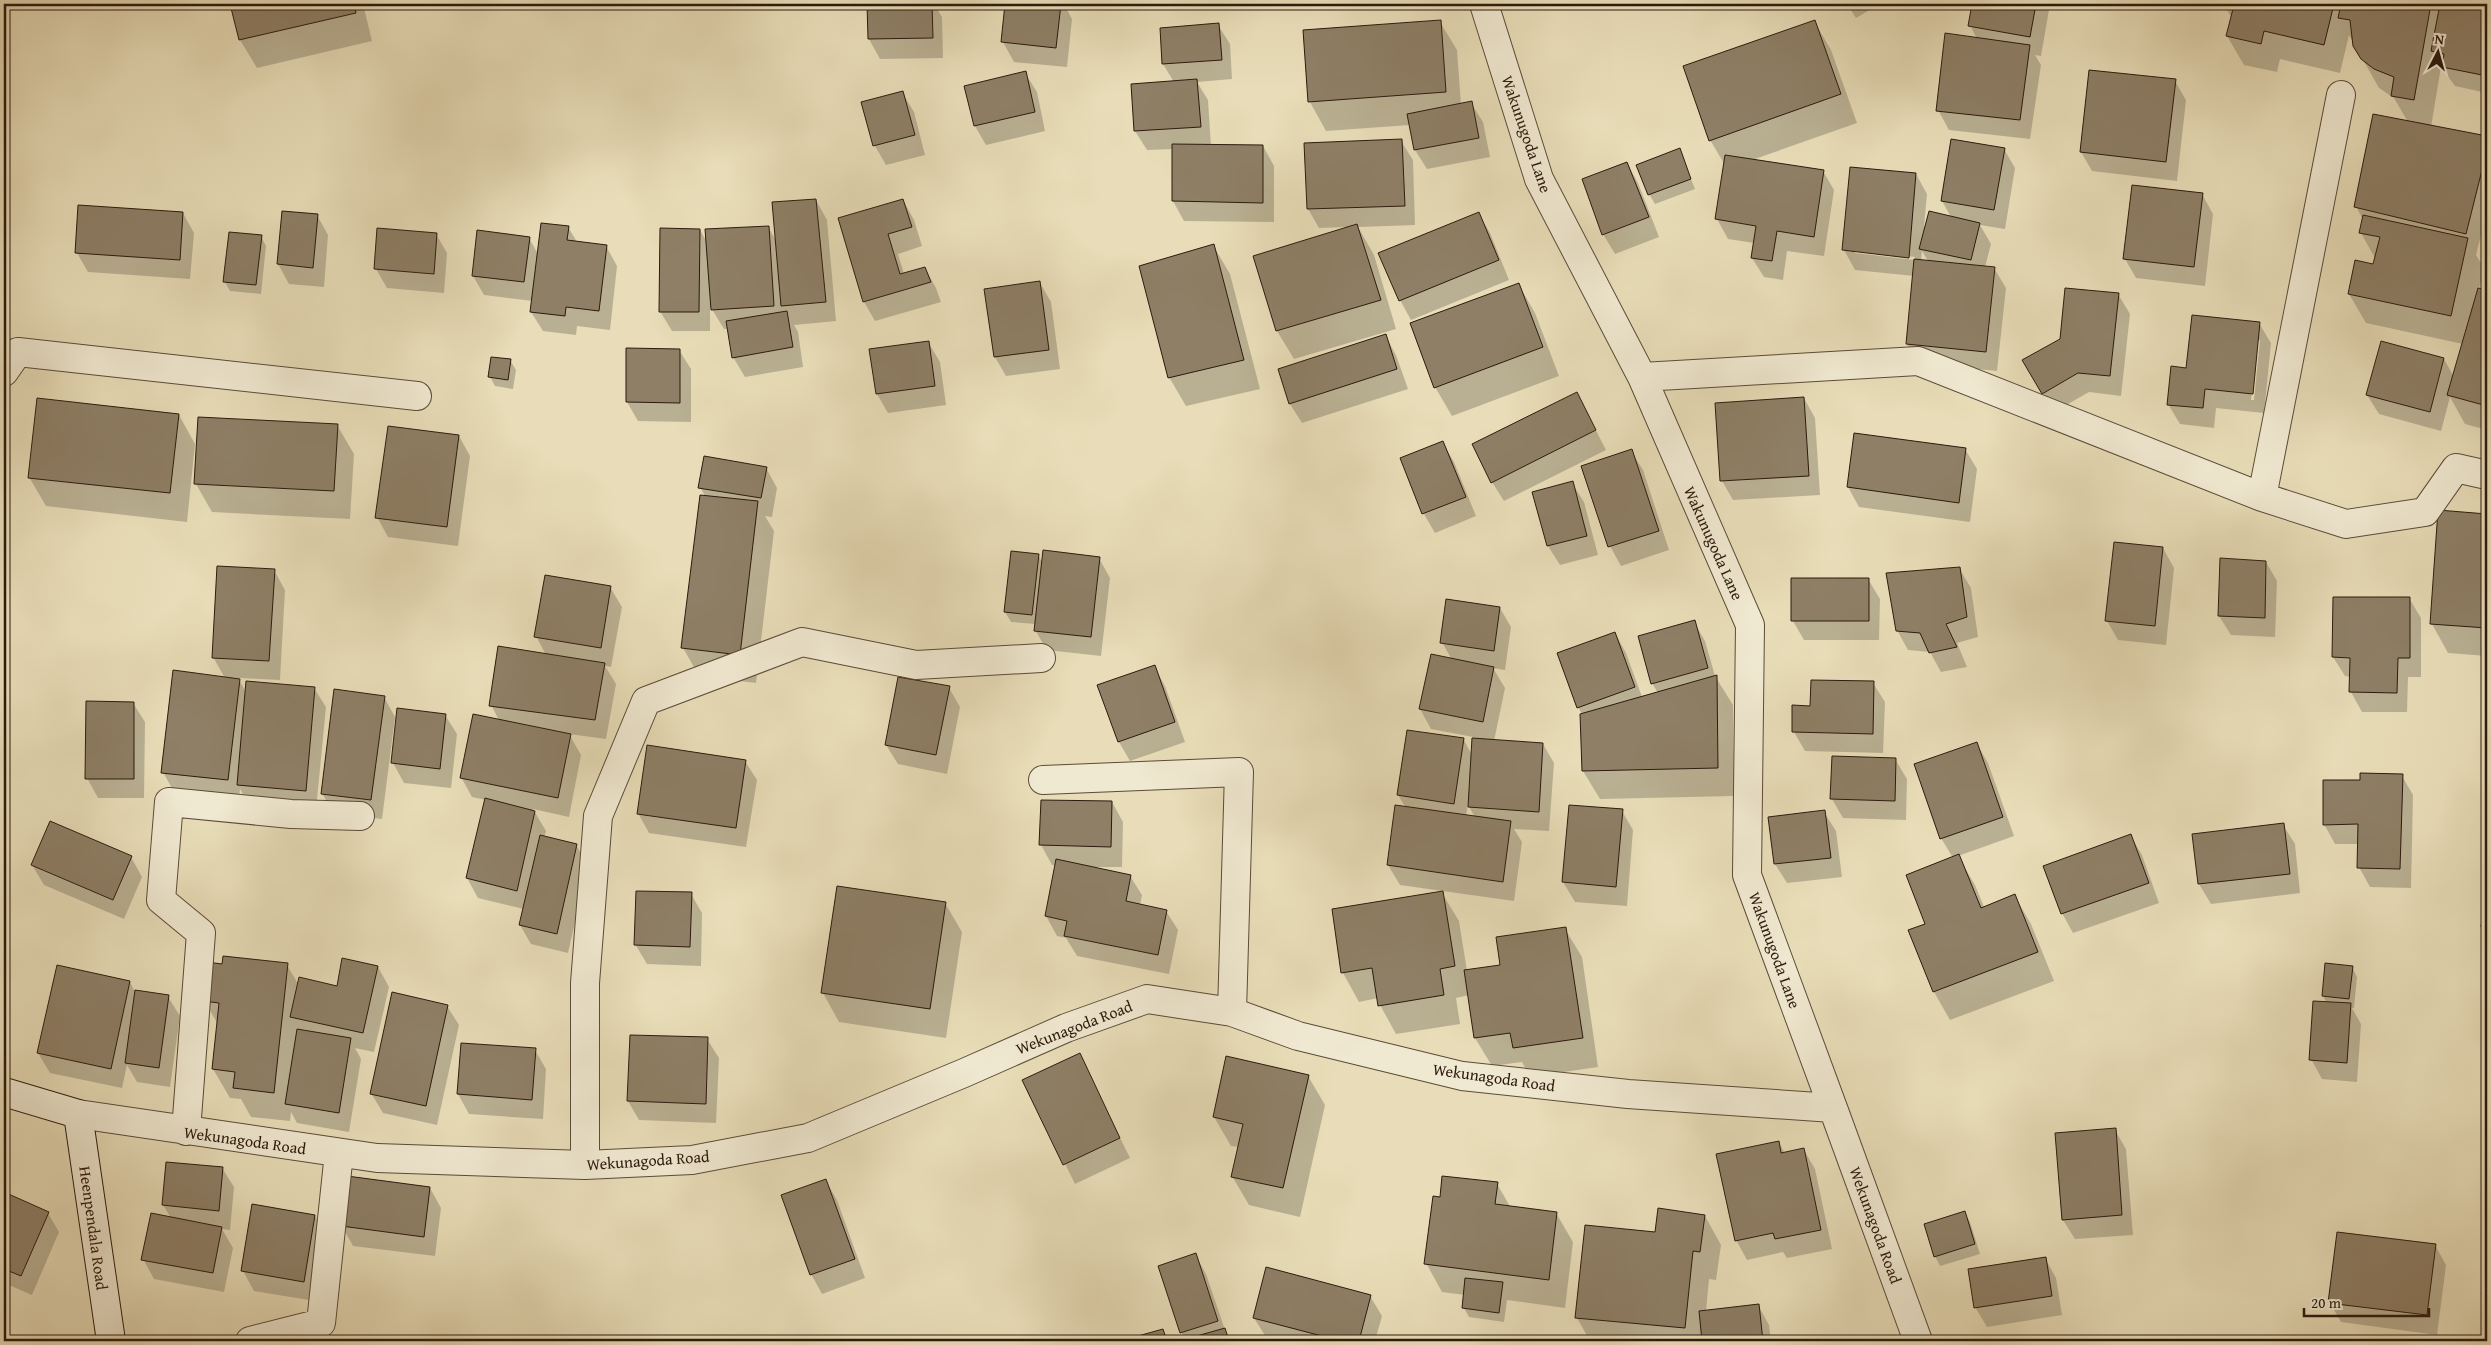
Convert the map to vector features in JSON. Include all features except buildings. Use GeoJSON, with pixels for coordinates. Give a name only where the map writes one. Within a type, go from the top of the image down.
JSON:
{"type":"FeatureCollection","features":[{"type":"Feature","properties":{"kind":"street","name":"Wakunugoda Lane"},"geometry":{"type":"LineString","coordinates":[[1484,4],[1539,179],[1642,377],[1750,625],[1747,875],[1833,1108]]}},
{"type":"Feature","properties":{"kind":"street"},"geometry":{"type":"LineString","coordinates":[[2262,497],[2341,95]]}},
{"type":"Feature","properties":{"kind":"street"},"geometry":{"type":"LineString","coordinates":[[4,372],[18,352],[417,396]]}},
{"type":"Feature","properties":{"kind":"street"},"geometry":{"type":"LineString","coordinates":[[1642,377],[1918,361],[2262,497],[2346,524],[2425,512],[2456,468],[2487,476]]}},
{"type":"Feature","properties":{"kind":"street"},"geometry":{"type":"LineString","coordinates":[[585,1165],[585,983],[598,816],[646,701],[802,642],[916,665],[1041,658]]}},
{"type":"Feature","properties":{"kind":"street"},"geometry":{"type":"LineString","coordinates":[[1044,780],[1239,772],[1232,1012]]}},
{"type":"Feature","properties":{"kind":"street"},"geometry":{"type":"LineString","coordinates":[[186,1131],[201,933],[161,900],[169,802],[291,814],[360,816]]}},
{"type":"Feature","properties":{"kind":"street","name":"Wekunagoda Road"},"geometry":{"type":"LineString","coordinates":[[4,1092],[78,1114],[377,1158],[585,1165],[692,1160],[808,1138],[1066,1028],[1146,999],[1232,1012],[1298,1036],[1462,1076],[1628,1094],[1833,1108],[1918,1341]]}},
{"type":"Feature","properties":{"kind":"street","name":"Heenpendala Road"},"geometry":{"type":"LineString","coordinates":[[78,1114],[111,1341]]}},
{"type":"Feature","properties":{"kind":"street"},"geometry":{"type":"LineString","coordinates":[[250,1341],[321,1323],[339,1153]]}}]}
